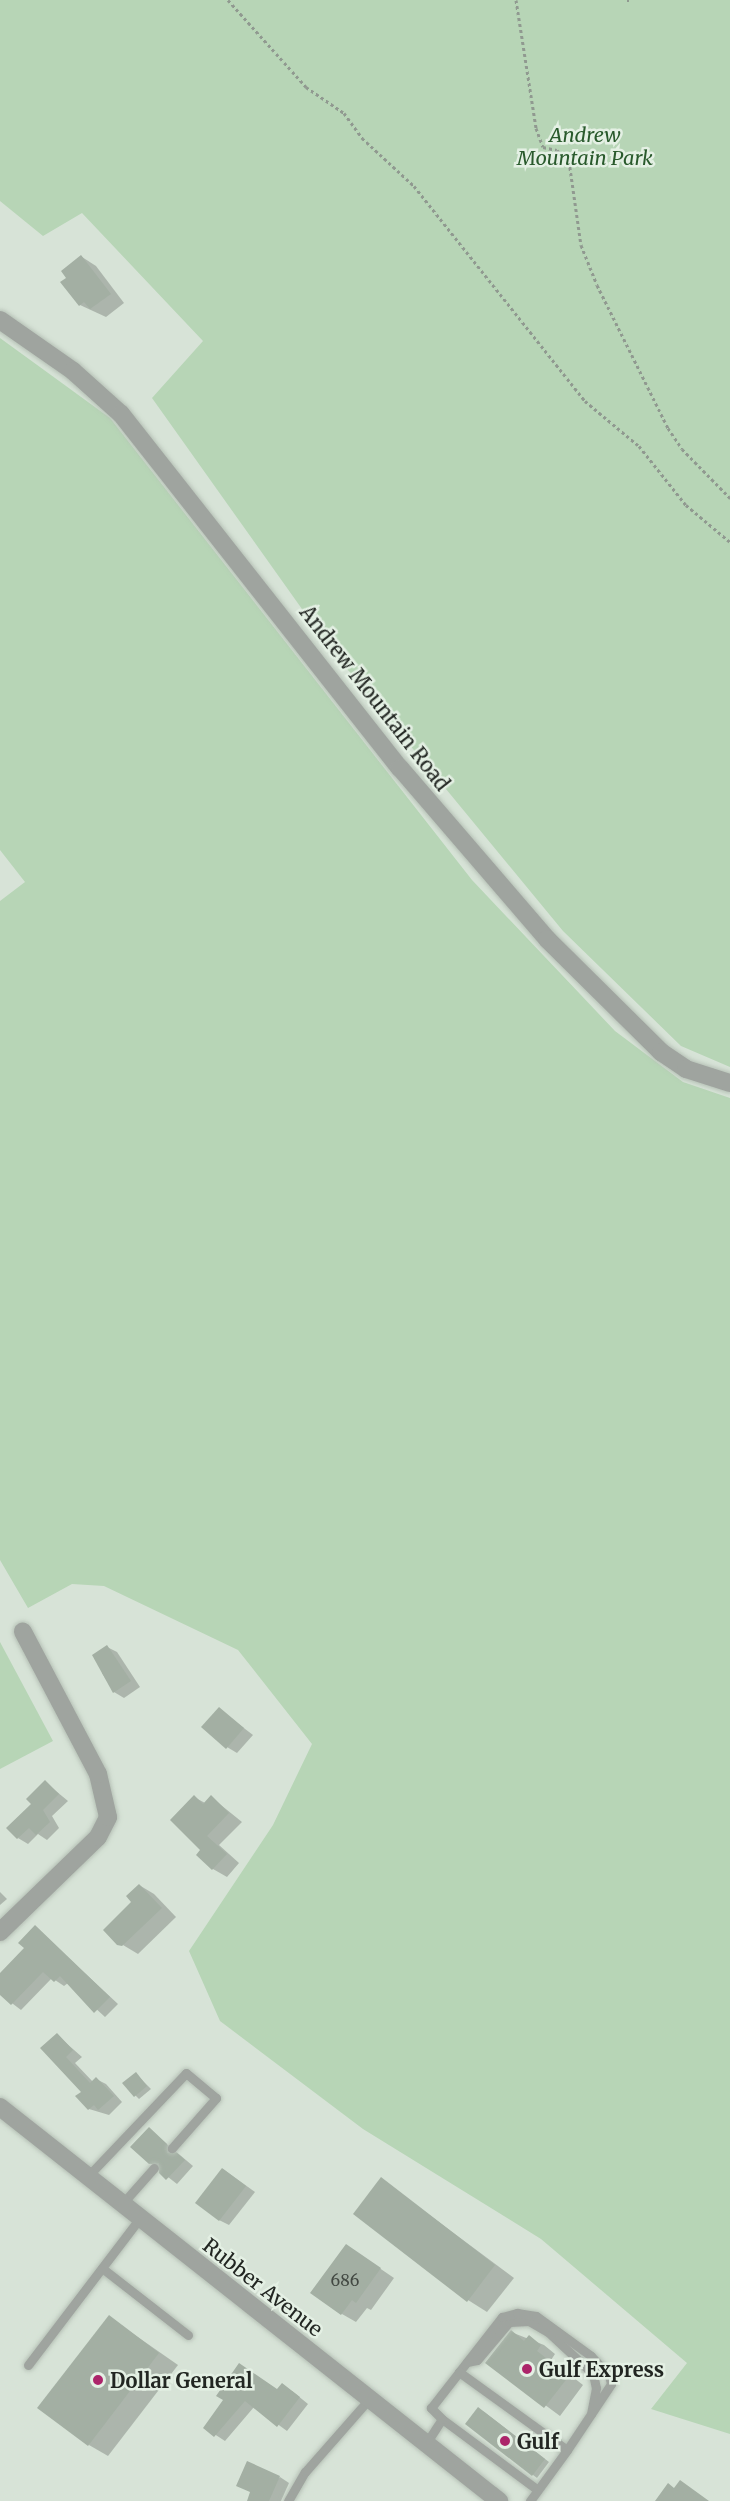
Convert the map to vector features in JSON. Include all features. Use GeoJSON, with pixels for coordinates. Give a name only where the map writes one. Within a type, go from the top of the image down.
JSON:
{"type":"FeatureCollection","features":[{"type":"Feature","properties":{"kind":"street","name":"Andrew Mountain Road"},"geometry":{"type":"LineString","coordinates":[[0,320],[73,371],[121,414],[407,777],[555,947],[661,1052],[686,1069],[730,1083]]}},
{"type":"Feature","properties":{"kind":"street"},"geometry":{"type":"LineString","coordinates":[[0,1932],[98,1837],[108,1817],[98,1773],[23,1632]]}},
{"type":"Feature","properties":{"kind":"street","name":"Rubber Avenue"},"geometry":{"type":"LineString","coordinates":[[0,2107],[499,2501]]}},
{"type":"Feature","properties":{"kind":"lane"},"geometry":{"type":"LineString","coordinates":[[88,2176],[186,2073],[216,2098],[172,2148]]}},
{"type":"Feature","properties":{"kind":"lane"},"geometry":{"type":"LineString","coordinates":[[122,2204],[154,2168]]}},
{"type":"Feature","properties":{"kind":"lane"},"geometry":{"type":"LineString","coordinates":[[28,2365],[140,2218]]}},
{"type":"Feature","properties":{"kind":"lane"},"geometry":{"type":"LineString","coordinates":[[102,2268],[188,2335]]}},
{"type":"Feature","properties":{"kind":"lane"},"geometry":{"type":"LineString","coordinates":[[530,2501],[538,2490],[567,2450],[591,2416],[610,2391],[609,2375],[591,2356],[536,2316],[517,2313],[502,2317],[431,2408],[442,2419],[538,2490]]}},
{"type":"Feature","properties":{"kind":"lane"},"geometry":{"type":"LineString","coordinates":[[467,2362],[477,2360],[509,2322],[529,2321],[548,2332],[593,2374],[596,2388],[591,2416]]}},
{"type":"Feature","properties":{"kind":"lane"},"geometry":{"type":"LineString","coordinates":[[459,2372],[567,2450]]}},
{"type":"Feature","properties":{"kind":"lane"},"geometry":{"type":"LineString","coordinates":[[288,2501],[305,2472],[370,2398]]}},
{"type":"Feature","properties":{"kind":"lane"},"geometry":{"type":"LineString","coordinates":[[427,2442],[442,2419]]}},
{"type":"Feature","properties":{"kind":"path"},"geometry":{"type":"LineString","coordinates":[[228,0],[306,87],[344,113],[362,138],[414,186],[585,401],[639,446],[686,505],[730,542]]}},
{"type":"Feature","properties":{"kind":"path"},"geometry":{"type":"LineString","coordinates":[[516,0],[536,128],[543,147],[557,150],[569,160],[581,245],[597,285],[668,428],[682,449],[730,498]]}},
{"type":"Feature","properties":{"kind":"green space","name":"Andrew Mountain Park"},"geometry":{"type":"Polygon","coordinates":[[[0,0],[730,0],[730,1067],[681,1046],[563,931],[329,647],[152,398],[203,341],[82,213],[43,236],[0,201],[0,0]]]}},
{"type":"Feature","properties":{"kind":"green space"},"geometry":{"type":"Polygon","coordinates":[[[0,338],[110,418],[472,880],[615,1031],[683,1082],[730,1098],[730,2434],[651,2409],[687,2363],[541,2239],[363,2129],[220,2021],[189,1951],[273,1825],[312,1744],[238,1650],[104,1586],[72,1584],[28,1608],[0,1560],[0,901],[25,882],[0,850],[0,338]]]}},
{"type":"Feature","properties":{"kind":"green space"},"geometry":{"type":"Polygon","coordinates":[[[0,1642],[53,1741],[0,1769],[0,1642]]]}},
{"type":"Feature","properties":{"kind":"building"},"geometry":{"type":"Polygon","coordinates":[[[81,255],[111,294],[90,309],[84,302],[79,306],[60,282],[66,278],[61,271],[81,255]]]}},
{"type":"Feature","properties":{"kind":"building"},"geometry":{"type":"Polygon","coordinates":[[[107,1645],[131,1681],[113,1693],[92,1655],[107,1645]]]}},
{"type":"Feature","properties":{"kind":"building"},"geometry":{"type":"Polygon","coordinates":[[[219,1707],[244,1728],[226,1749],[201,1727],[219,1707]]]}},
{"type":"Feature","properties":{"kind":"building"},"geometry":{"type":"Polygon","coordinates":[[[45,1780],[59,1794],[43,1810],[50,1822],[36,1835],[29,1828],[17,1839],[6,1828],[31,1804],[26,1799],[45,1780]]]}},
{"type":"Feature","properties":{"kind":"building"},"geometry":{"type":"Polygon","coordinates":[[[194,1795],[203,1804],[211,1795],[229,1813],[207,1836],[227,1854],[212,1870],[196,1855],[200,1850],[170,1820],[194,1795]]]}},
{"type":"Feature","properties":{"kind":"building"},"geometry":{"type":"Polygon","coordinates":[[[139,1884],[162,1908],[122,1946],[117,1945],[103,1930],[131,1902],[126,1896],[139,1884]]]}},
{"type":"Feature","properties":{"kind":"building"},"geometry":{"type":"Polygon","coordinates":[[[35,1925],[110,1997],[94,2013],[60,1976],[54,1982],[43,1972],[11,2005],[0,1995],[0,1973],[24,1948],[18,1943],[35,1925]]]}},
{"type":"Feature","properties":{"kind":"building"},"geometry":{"type":"Polygon","coordinates":[[[57,2033],[73,2050],[66,2057],[90,2083],[96,2077],[114,2096],[98,2110],[94,2105],[88,2110],[75,2096],[81,2092],[40,2048],[57,2033]]]}},
{"type":"Feature","properties":{"kind":"building"},"geometry":{"type":"Polygon","coordinates":[[[136,2072],[147,2086],[134,2097],[122,2083],[136,2072]]]}},
{"type":"Feature","properties":{"kind":"building"},"geometry":{"type":"Polygon","coordinates":[[[149,2127],[167,2144],[167,2153],[177,2153],[185,2160],[166,2180],[159,2173],[159,2163],[149,2164],[130,2147],[149,2127]]]}},
{"type":"Feature","properties":{"kind":"building"},"geometry":{"type":"Polygon","coordinates":[[[222,2168],[246,2186],[219,2221],[195,2203],[222,2168]]]}},
{"type":"Feature","properties":{"kind":"building"},"geometry":{"type":"Polygon","coordinates":[[[381,2177],[495,2265],[467,2302],[353,2214],[381,2177]]]}},
{"type":"Feature","properties":{"kind":"building"},"geometry":{"type":"Polygon","coordinates":[[[346,2244],[381,2268],[356,2303],[352,2300],[341,2315],[310,2293],[346,2244]]]}},
{"type":"Feature","properties":{"kind":"building","name":"Dollar General"},"geometry":{"type":"Polygon","coordinates":[[[109,2315],[159,2353],[88,2446],[37,2408],[109,2315]]]}},
{"type":"Feature","properties":{"kind":"building","name":"Gulf Express"},"geometry":{"type":"Polygon","coordinates":[[[511,2330],[524,2341],[529,2335],[541,2345],[537,2351],[569,2376],[544,2408],[485,2363],[511,2330]]]}},
{"type":"Feature","properties":{"kind":"building"},"geometry":{"type":"Polygon","coordinates":[[[239,2363],[277,2389],[282,2383],[300,2397],[277,2427],[245,2401],[214,2437],[203,2428],[223,2400],[216,2396],[239,2363]]]}},
{"type":"Feature","properties":{"kind":"building","name":"Gulf"},"geometry":{"type":"Polygon","coordinates":[[[478,2407],[545,2459],[532,2476],[465,2424],[478,2407]]]}},
{"type":"Feature","properties":{"kind":"building"},"geometry":{"type":"Polygon","coordinates":[[[247,2461],[280,2476],[269,2501],[247,2501],[250,2492],[236,2486],[247,2461]]]}},
{"type":"Feature","properties":{"kind":"building"},"geometry":{"type":"Polygon","coordinates":[[[680,2480],[709,2501],[655,2501],[668,2483],[674,2488],[680,2480]]]}},
{"type":"Feature","properties":{"kind":"place","name":"Gulf Express"},"geometry":{"type":"Point","coordinates":[527,2369]}},
{"type":"Feature","properties":{"kind":"place","name":"Dollar General"},"geometry":{"type":"Point","coordinates":[98,2380]}},
{"type":"Feature","properties":{"kind":"place","name":"Gulf"},"geometry":{"type":"Point","coordinates":[505,2441]}}]}
